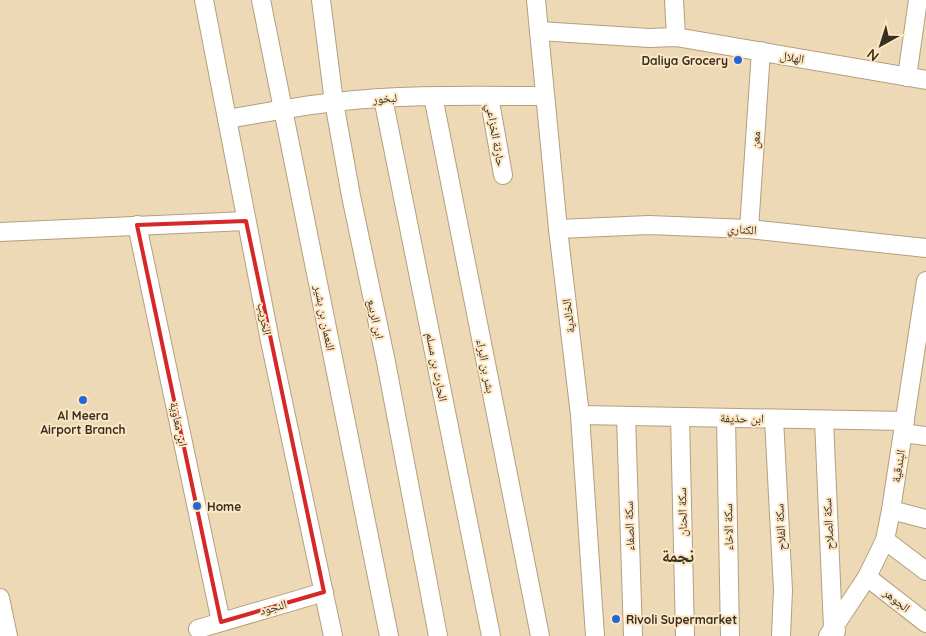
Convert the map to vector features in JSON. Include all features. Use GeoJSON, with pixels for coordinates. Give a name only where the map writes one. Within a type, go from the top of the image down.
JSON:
{"type":"FeatureCollection","features":[{"type":"Feature","properties":{"kind":"street","name":"الخريب"},"geometry":{"type":"LineString","coordinates":[[204,0],[270,341],[333,636]]}},
{"type":"Feature","properties":{"kind":"street","name":"النعمان بن بشير"},"geometry":{"type":"LineString","coordinates":[[261,0],[389,636]]}},
{"type":"Feature","properties":{"kind":"street","name":"ابن الربيع"},"geometry":{"type":"LineString","coordinates":[[321,0],[334,102],[351,196],[386,362],[438,636]]}},
{"type":"Feature","properties":{"kind":"street","name":"الخالدية"},"geometry":{"type":"LineString","coordinates":[[536,0],[558,229],[580,415],[587,534],[594,606],[594,635]]}},
{"type":"Feature","properties":{"kind":"street"},"geometry":{"type":"LineString","coordinates":[[674,0],[676,38]]}},
{"type":"Feature","properties":{"kind":"street"},"geometry":{"type":"LineString","coordinates":[[906,77],[918,0]]}},
{"type":"Feature","properties":{"kind":"street","name":"الهلال"},"geometry":{"type":"LineString","coordinates":[[539,31],[676,38],[926,80]]}},
{"type":"Feature","properties":{"kind":"street","name":"معن"},"geometry":{"type":"LineString","coordinates":[[749,229],[761,51]]}},
{"type":"Feature","properties":{"kind":"street","name":"بشر بن البراء"},"geometry":{"type":"LineString","coordinates":[[433,96],[540,636]]}},
{"type":"Feature","properties":{"kind":"street","name":"حارثة الخزاعي"},"geometry":{"type":"LineString","coordinates":[[489,96],[503,175]]}},
{"type":"Feature","properties":{"kind":"street","name":"لبخور"},"geometry":{"type":"LineString","coordinates":[[226,119],[334,102],[383,98],[544,96]]}},
{"type":"Feature","properties":{"kind":"street","name":"الحارث بن مسلم"},"geometry":{"type":"LineString","coordinates":[[383,98],[491,636]]}},
{"type":"Feature","properties":{"kind":"street"},"geometry":{"type":"LineString","coordinates":[[0,232],[246,221]]}},
{"type":"Feature","properties":{"kind":"street","name":"ابن معاوية"},"geometry":{"type":"LineString","coordinates":[[137,225],[221,622]]}},
{"type":"Feature","properties":{"kind":"street","name":"الكناري"},"geometry":{"type":"LineString","coordinates":[[558,229],[649,225],[749,229],[926,248]]}},
{"type":"Feature","properties":{"kind":"street","name":"البندقية"},"geometry":{"type":"LineString","coordinates":[[834,633],[867,577],[884,540],[922,333],[926,281]]}},
{"type":"Feature","properties":{"kind":"street","name":"ابن حذيفة"},"geometry":{"type":"LineString","coordinates":[[580,415],[824,420],[904,427],[926,436]]}},
{"type":"Feature","properties":{"kind":"street","name":"سكة الصفاء"},"geometry":{"type":"LineString","coordinates":[[626,416],[633,636]]}},
{"type":"Feature","properties":{"kind":"street","name":"سكة الحنان"},"geometry":{"type":"LineString","coordinates":[[680,417],[685,636]]}},
{"type":"Feature","properties":{"kind":"street","name":"سكة الاخاء"},"geometry":{"type":"LineString","coordinates":[[726,418],[730,636]]}},
{"type":"Feature","properties":{"kind":"street","name":"سكة الفلاح"},"geometry":{"type":"LineString","coordinates":[[774,419],[783,590],[781,636]]}},
{"type":"Feature","properties":{"kind":"street","name":"سكة الصلاح"},"geometry":{"type":"LineString","coordinates":[[824,420],[834,633]]}},
{"type":"Feature","properties":{"kind":"street"},"geometry":{"type":"LineString","coordinates":[[891,510],[926,519]]}},
{"type":"Feature","properties":{"kind":"street"},"geometry":{"type":"LineString","coordinates":[[884,540],[926,571]]}},
{"type":"Feature","properties":{"kind":"street","name":"الجوهر"},"geometry":{"type":"LineString","coordinates":[[867,577],[926,623]]}},
{"type":"Feature","properties":{"kind":"street","name":"النجود"},"geometry":{"type":"LineString","coordinates":[[198,629],[324,592]]}},
{"type":"Feature","properties":{"kind":"street"},"geometry":{"type":"LineString","coordinates":[[0,598],[8,636]]}},
{"type":"Feature","properties":{"kind":"highlighted area"},"geometry":{"type":"Polygon","coordinates":[[[246,221],[324,592],[221,622],[137,225],[246,221]]]}},
{"type":"Feature","properties":{"kind":"place","name":"Daliya Grocery"},"geometry":{"type":"Point","coordinates":[738,60]}},
{"type":"Feature","properties":{"kind":"place","name":"Al Meera Airport Branch"},"geometry":{"type":"Point","coordinates":[83,400]}},
{"type":"Feature","properties":{"kind":"place","name":"Home"},"geometry":{"type":"Point","coordinates":[197,506]}},
{"type":"Feature","properties":{"kind":"place","name":"Rivoli Supermarket"},"geometry":{"type":"Point","coordinates":[616,619]}},
{"type":"Feature","properties":{"kind":"district","name":"نجمة"},"geometry":{"type":"Point","coordinates":[678,555]}}]}
